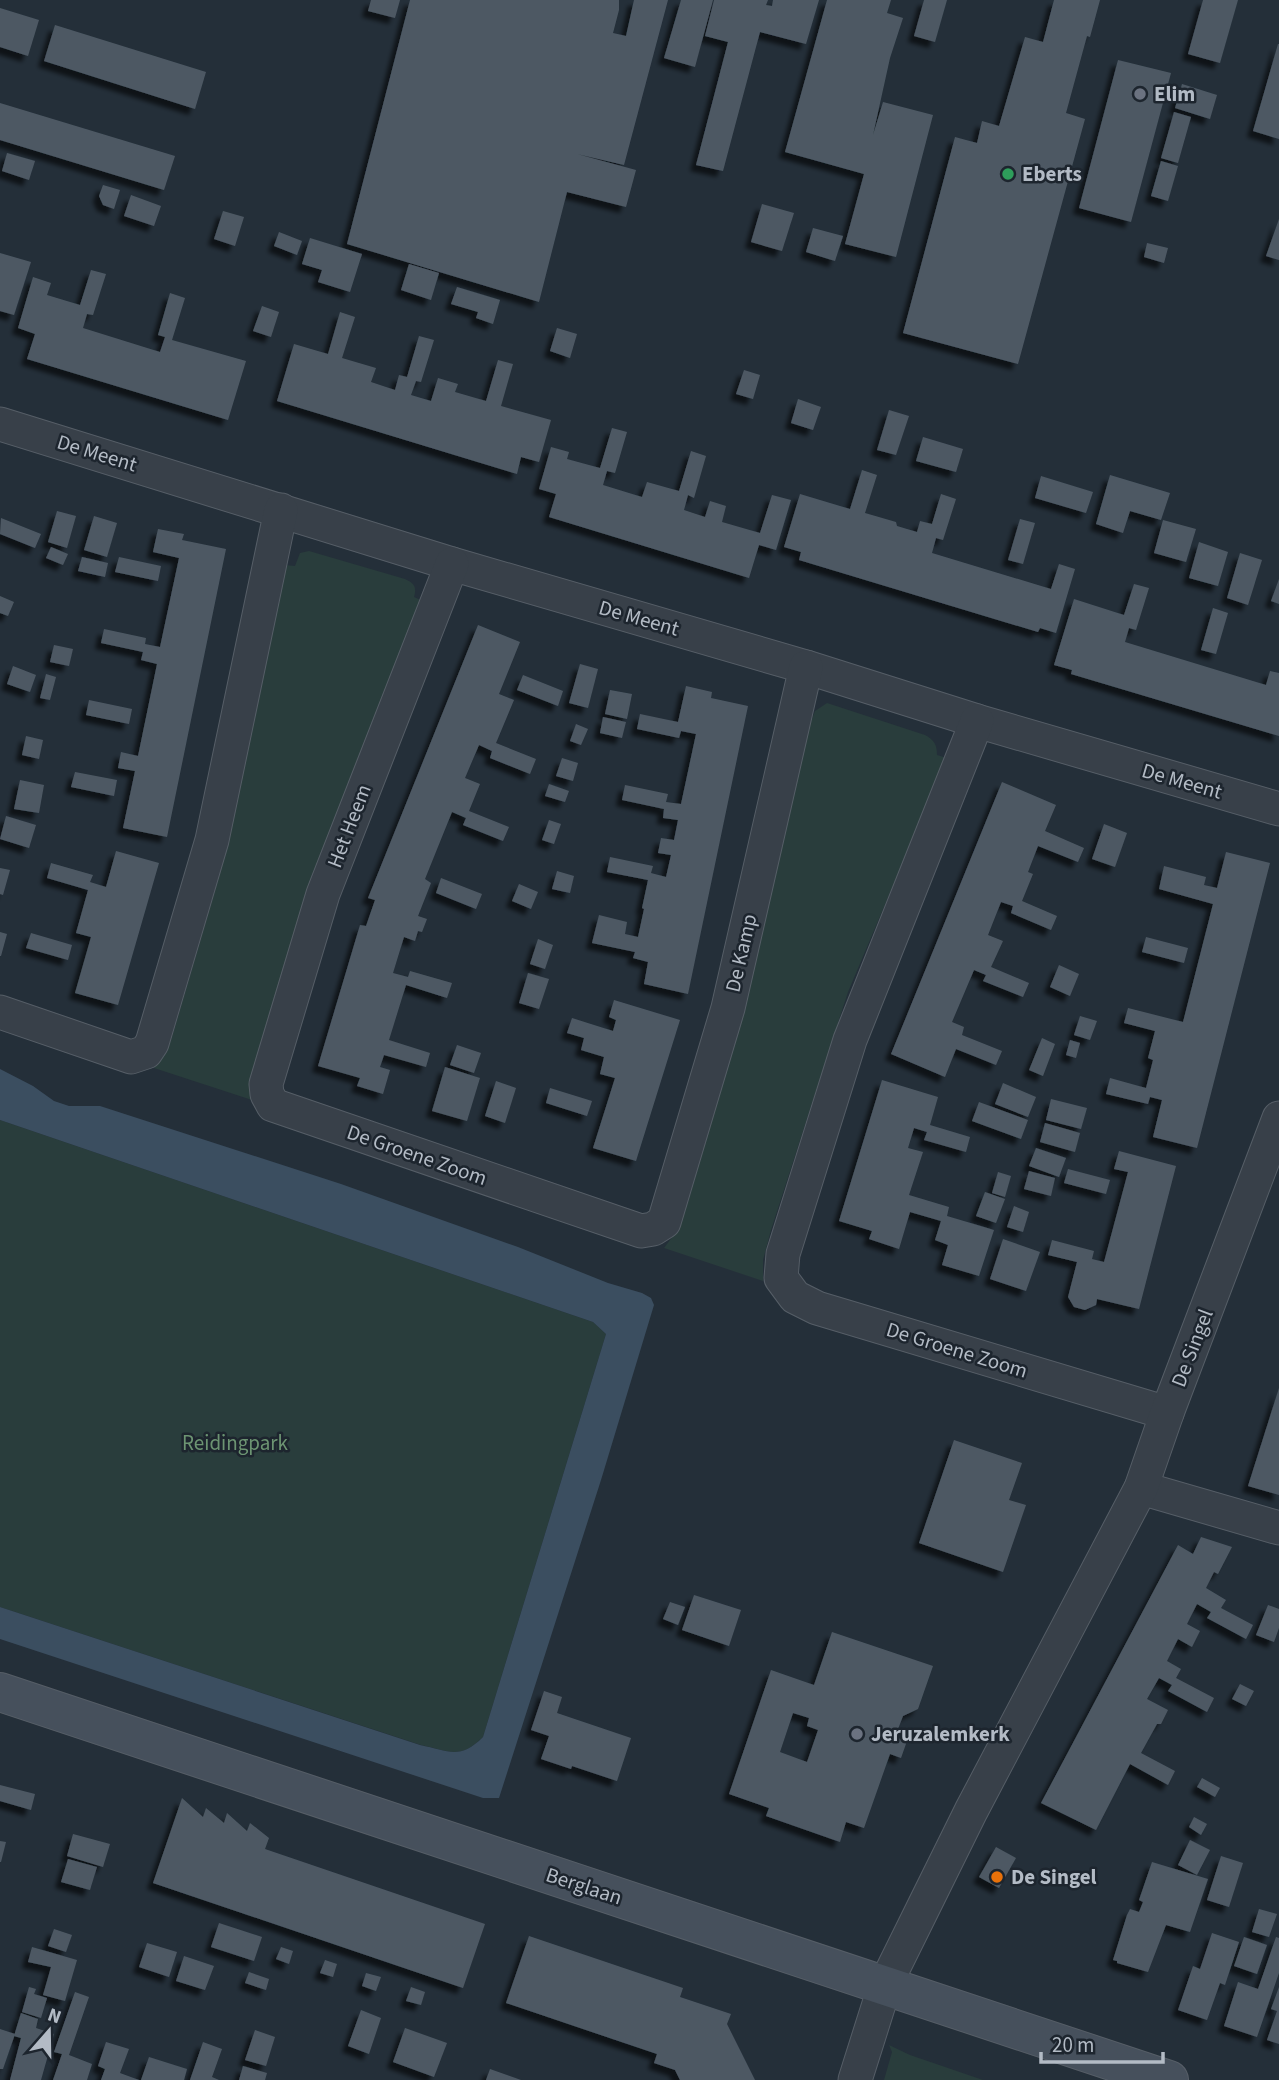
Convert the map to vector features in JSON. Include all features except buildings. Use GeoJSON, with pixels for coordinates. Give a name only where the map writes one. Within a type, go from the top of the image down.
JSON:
{"type":"FeatureCollection","features":[{"type":"Feature","properties":{"kind":"main road","name":"Berglaan"},"geometry":{"type":"LineString","coordinates":[[0,1692],[1168,2080]]}},
{"type":"Feature","properties":{"kind":"street","name":"De Meent"},"geometry":{"type":"LineString","coordinates":[[0,424],[452,564],[1279,809]]}},
{"type":"Feature","properties":{"kind":"street"},"geometry":{"type":"LineString","coordinates":[[0,1012],[131,1057],[146,1052],[152,1043],[206,863],[281,510]]}},
{"type":"Feature","properties":{"kind":"street","name":"Het Heem"},"geometry":{"type":"LineString","coordinates":[[267,1094],[266,1084],[323,894],[452,564]]}},
{"type":"Feature","properties":{"kind":"street","name":"De Kamp"},"geometry":{"type":"LineString","coordinates":[[653,1229],[664,1222],[728,1008],[806,667]]}},
{"type":"Feature","properties":{"kind":"street","name":"De Groene Zoom"},"geometry":{"type":"LineString","coordinates":[[976,721],[850,1040],[783,1254],[781,1278],[795,1297],[817,1308],[1167,1413]]}},
{"type":"Feature","properties":{"kind":"street","name":"De Groene Zoom"},"geometry":{"type":"LineString","coordinates":[[267,1094],[273,1105],[641,1231],[653,1229]]}},
{"type":"Feature","properties":{"kind":"street","name":"De Singel"},"geometry":{"type":"LineString","coordinates":[[855,2080],[885,1985],[971,1811],[1141,1488],[1279,1118]]}},
{"type":"Feature","properties":{"kind":"street"},"geometry":{"type":"LineString","coordinates":[[1141,1488],[1279,1528]]}},
{"type":"Feature","properties":{"kind":"green space"},"geometry":{"type":"Polygon","coordinates":[[[309,551],[405,579],[414,586],[414,597],[425,602],[252,1100],[154,1068],[165,1054],[172,1037],[219,877],[234,817],[284,565],[295,566],[300,553],[309,551]]]}},
{"type":"Feature","properties":{"kind":"green space"},"geometry":{"type":"Polygon","coordinates":[[[827,703],[925,735],[934,743],[937,755],[947,758],[848,992],[771,1230],[763,1260],[763,1281],[664,1248],[676,1232],[688,1202],[745,1007],[805,717],[812,719],[815,711],[827,703]]]}},
{"type":"Feature","properties":{"kind":"green space","name":"Reidingpark"},"geometry":{"type":"Polygon","coordinates":[[[0,1120],[593,1322],[606,1334],[483,1737],[475,1744],[468,1749],[454,1752],[421,1745],[0,1607],[0,1120]]]}},
{"type":"Feature","properties":{"kind":"green space"},"geometry":{"type":"Polygon","coordinates":[[[889,2045],[983,2080],[884,2080],[892,2052],[889,2045]]]}},
{"type":"Feature","properties":{"kind":"water"},"geometry":{"type":"Polygon","coordinates":[[[0,1069],[33,1086],[54,1101],[69,1106],[100,1106],[341,1184],[651,1298],[654,1305],[601,1480],[499,1798],[483,1798],[0,1639],[0,1607],[420,1745],[454,1752],[468,1749],[483,1737],[606,1334],[593,1322],[0,1120],[0,1069]]]}},
{"type":"Feature","properties":{"kind":"place","name":"Elim"},"geometry":{"type":"Point","coordinates":[1140,94]}},
{"type":"Feature","properties":{"kind":"place","name":"Eberts"},"geometry":{"type":"Point","coordinates":[1008,174]}},
{"type":"Feature","properties":{"kind":"place","name":"Jeruzalemkerk"},"geometry":{"type":"Point","coordinates":[857,1734]}},
{"type":"Feature","properties":{"kind":"place","name":"De Singel"},"geometry":{"type":"Point","coordinates":[997,1877]}}]}
